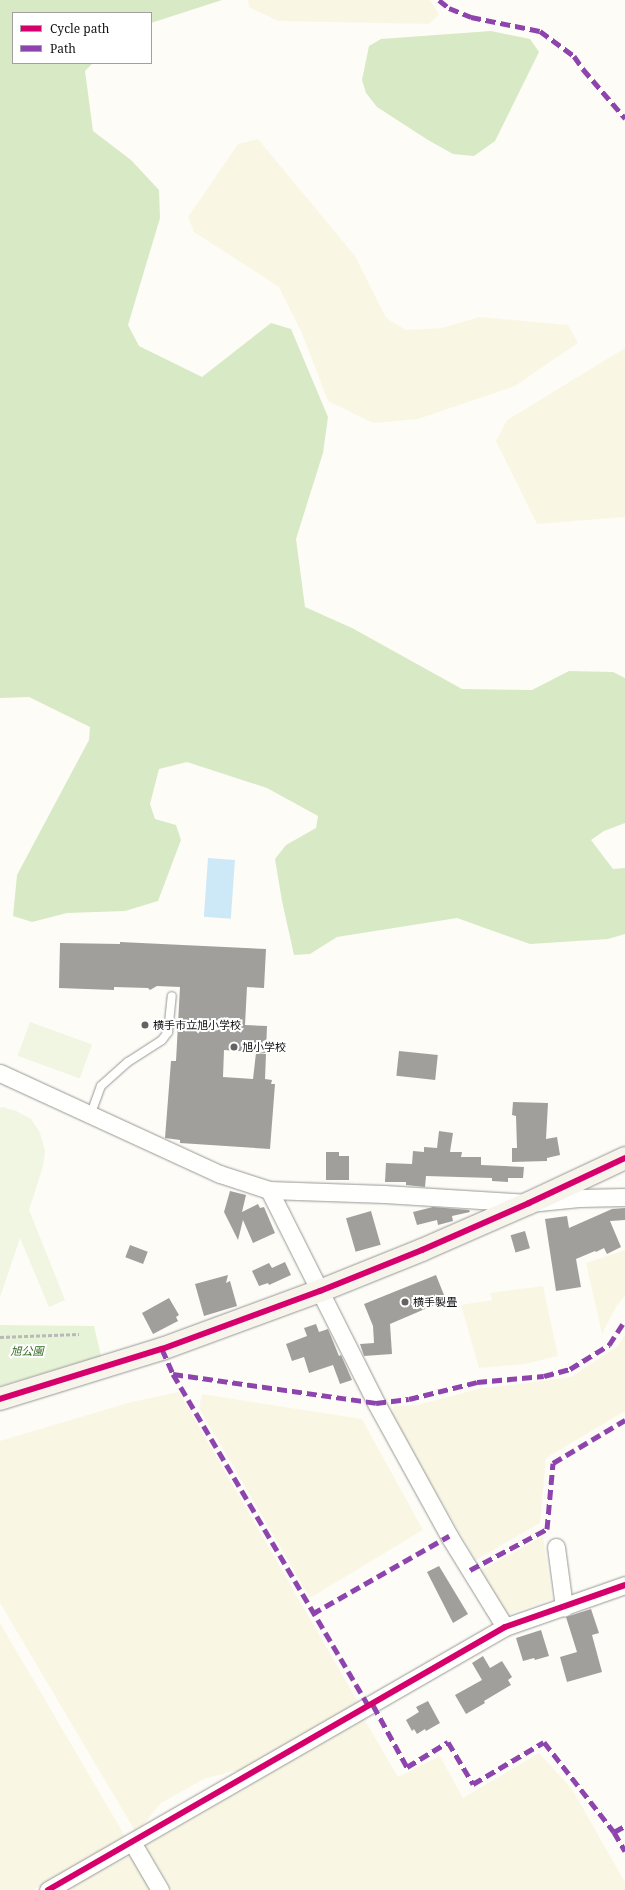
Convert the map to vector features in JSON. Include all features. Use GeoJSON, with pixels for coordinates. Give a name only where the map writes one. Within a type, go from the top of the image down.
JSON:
{"type":"FeatureCollection","features":[{"type":"Feature","properties":{"kind":"street"},"geometry":{"type":"LineString","coordinates":[[0,1073],[90,1116],[220,1174],[269,1190],[384,1194],[529,1203],[579,1198],[625,1197]]}},
{"type":"Feature","properties":{"kind":"street"},"geometry":{"type":"LineString","coordinates":[[0,1399],[162,1349],[320,1291],[422,1250],[529,1203],[625,1158]]}},
{"type":"Feature","properties":{"kind":"street"},"geometry":{"type":"LineString","coordinates":[[269,1190],[376,1403],[438,1515],[505,1627]]}},
{"type":"Feature","properties":{"kind":"street"},"geometry":{"type":"LineString","coordinates":[[556,1547],[564,1607]]}},
{"type":"Feature","properties":{"kind":"street"},"geometry":{"type":"LineString","coordinates":[[48,1890],[505,1627],[625,1585]]}},
{"type":"Feature","properties":{"kind":"street"},"geometry":{"type":"LineString","coordinates":[[132,1842],[160,1890]]}},
{"type":"Feature","properties":{"kind":"lane"},"geometry":{"type":"LineString","coordinates":[[90,1116],[102,1086],[128,1062],[162,1040],[168,1032],[172,996]]}},
{"type":"Feature","properties":{"kind":"path"},"geometry":{"type":"LineString","coordinates":[[0,1337],[79,1334]]}},
{"type":"Feature","properties":{"kind":"shaded area"},"geometry":{"type":"Polygon","coordinates":[[[248,0],[430,0],[439,14],[429,24],[278,21],[249,7],[248,0]]]}},
{"type":"Feature","properties":{"kind":"shaded area"},"geometry":{"type":"Polygon","coordinates":[[[258,139],[355,256],[386,318],[406,330],[442,328],[480,317],[568,325],[578,343],[515,386],[418,419],[373,423],[328,401],[301,331],[279,287],[194,232],[188,217],[238,144],[258,139]]]}},
{"type":"Feature","properties":{"kind":"shaded area"},"geometry":{"type":"Polygon","coordinates":[[[625,348],[625,517],[537,524],[496,441],[507,420],[625,348]]]}},
{"type":"Feature","properties":{"kind":"shaded area"},"geometry":{"type":"Polygon","coordinates":[[[625,1250],[625,1296],[616,1307],[602,1334],[586,1263],[625,1250]]]}},
{"type":"Feature","properties":{"kind":"shaded area"},"geometry":{"type":"Polygon","coordinates":[[[543,1286],[558,1356],[524,1364],[479,1368],[461,1305],[492,1300],[490,1293],[543,1286]]]}},
{"type":"Feature","properties":{"kind":"shaded area"},"geometry":{"type":"Polygon","coordinates":[[[625,1334],[625,1411],[546,1458],[540,1523],[476,1560],[391,1416],[394,1406],[417,1405],[478,1389],[571,1377],[618,1346],[625,1334]]]}},
{"type":"Feature","properties":{"kind":"shaded area"},"geometry":{"type":"Polygon","coordinates":[[[179,1392],[358,1702],[240,1771],[233,1771],[204,1779],[161,1803],[143,1825],[144,1827],[135,1831],[0,1603],[0,1441],[131,1402],[179,1392]]]}},
{"type":"Feature","properties":{"kind":"shaded area"},"geometry":{"type":"Polygon","coordinates":[[[202,1394],[362,1419],[423,1530],[310,1598],[199,1408],[202,1394]]]}},
{"type":"Feature","properties":{"kind":"shaded area"},"geometry":{"type":"Polygon","coordinates":[[[543,1536],[552,1599],[504,1616],[478,1572],[543,1536]]]}},
{"type":"Feature","properties":{"kind":"shaded area"},"geometry":{"type":"Polygon","coordinates":[[[0,1623],[125,1836],[33,1890],[0,1890],[0,1623]]]}},
{"type":"Feature","properties":{"kind":"shaded area"},"geometry":{"type":"Polygon","coordinates":[[[364,1719],[398,1777],[440,1756],[463,1798],[539,1753],[572,1789],[625,1882],[625,1890],[172,1890],[145,1846],[364,1719]]]}},
{"type":"Feature","properties":{"kind":"shaded area"},"geometry":{"type":"Polygon","coordinates":[[[124,1856],[134,1859],[152,1890],[65,1890],[124,1856]]]}},
{"type":"Feature","properties":{"kind":"green space"},"geometry":{"type":"Polygon","coordinates":[[[0,0],[222,0],[152,23],[152,12],[12,12],[12,64],[92,64],[85,71],[93,131],[131,160],[159,190],[160,218],[128,325],[139,346],[202,377],[271,323],[291,329],[328,417],[323,453],[296,539],[305,607],[352,628],[462,689],[532,690],[569,671],[613,672],[625,678],[625,823],[604,831],[591,840],[613,869],[625,868],[625,934],[608,939],[530,944],[457,918],[337,937],[310,954],[294,955],[282,901],[275,859],[286,845],[316,828],[318,816],[267,788],[187,762],[159,769],[150,804],[155,819],[176,825],[181,840],[158,901],[125,911],[67,913],[32,922],[13,916],[17,875],[89,740],[90,727],[29,697],[0,698],[0,0]]]}},
{"type":"Feature","properties":{"kind":"green space"},"geometry":{"type":"Polygon","coordinates":[[[491,31],[530,39],[539,52],[495,141],[474,156],[453,154],[428,140],[377,107],[366,93],[362,80],[369,46],[381,39],[491,31]]]}},
{"type":"Feature","properties":{"kind":"green space"},"geometry":{"type":"Polygon","coordinates":[[[30,1022],[92,1045],[80,1078],[18,1056],[30,1022]]]}},
{"type":"Feature","properties":{"kind":"green space"},"geometry":{"type":"Polygon","coordinates":[[[2,1107],[16,1111],[31,1119],[40,1133],[45,1151],[43,1166],[29,1210],[65,1300],[49,1307],[20,1238],[0,1297],[0,1108],[2,1107]]]}},
{"type":"Feature","properties":{"kind":"green space","name":"旭公園"},"geometry":{"type":"Polygon","coordinates":[[[0,1325],[94,1326],[101,1356],[0,1386],[0,1325]]]}},
{"type":"Feature","properties":{"kind":"water"},"geometry":{"type":"Polygon","coordinates":[[[208,858],[235,860],[231,919],[204,917],[208,858]]]}},
{"type":"Feature","properties":{"kind":"building","name":"旭小学校"},"geometry":{"type":"Polygon","coordinates":[[[120,942],[266,949],[264,988],[247,987],[245,1025],[267,1026],[266,1053],[224,1050],[223,1077],[253,1079],[256,1053],[266,1054],[265,1079],[272,1080],[271,1084],[275,1084],[270,1149],[180,1143],[180,1140],[165,1138],[171,1061],[176,1061],[180,987],[157,986],[150,990],[148,988],[114,987],[114,990],[59,988],[60,943],[120,944],[120,942]]]}},
{"type":"Feature","properties":{"kind":"building"},"geometry":{"type":"Polygon","coordinates":[[[399,1051],[438,1055],[435,1080],[396,1076],[399,1051]]]}},
{"type":"Feature","properties":{"kind":"building"},"geometry":{"type":"Polygon","coordinates":[[[513,1102],[548,1103],[546,1139],[557,1137],[560,1155],[547,1158],[547,1161],[512,1162],[512,1148],[517,1148],[516,1116],[512,1115],[513,1102]]]}},
{"type":"Feature","properties":{"kind":"building"},"geometry":{"type":"Polygon","coordinates":[[[439,1131],[453,1133],[450,1152],[462,1152],[461,1157],[481,1157],[481,1165],[524,1167],[523,1178],[508,1178],[508,1182],[492,1181],[492,1178],[426,1176],[425,1187],[406,1185],[406,1182],[385,1182],[386,1163],[412,1164],[413,1151],[424,1152],[424,1147],[437,1148],[439,1131]]]}},
{"type":"Feature","properties":{"kind":"building"},"geometry":{"type":"Polygon","coordinates":[[[326,1152],[339,1152],[339,1156],[349,1156],[349,1180],[326,1180],[326,1152]]]}},
{"type":"Feature","properties":{"kind":"building"},"geometry":{"type":"Polygon","coordinates":[[[230,1191],[246,1195],[242,1212],[258,1204],[260,1208],[264,1207],[275,1233],[253,1243],[243,1220],[238,1240],[224,1212],[230,1191]]]}},
{"type":"Feature","properties":{"kind":"building"},"geometry":{"type":"Polygon","coordinates":[[[433,1207],[469,1210],[470,1212],[452,1216],[453,1221],[438,1225],[437,1220],[417,1225],[413,1212],[433,1207]]]}},
{"type":"Feature","properties":{"kind":"building"},"geometry":{"type":"Polygon","coordinates":[[[625,1208],[625,1220],[610,1221],[621,1247],[607,1254],[604,1248],[576,1259],[581,1287],[556,1291],[545,1219],[567,1216],[569,1228],[612,1209],[625,1208]]]}},
{"type":"Feature","properties":{"kind":"building"},"geometry":{"type":"Polygon","coordinates":[[[371,1211],[381,1245],[356,1252],[346,1218],[371,1211]]]}},
{"type":"Feature","properties":{"kind":"building"},"geometry":{"type":"Polygon","coordinates":[[[525,1231],[530,1248],[516,1252],[511,1235],[525,1231]]]}},
{"type":"Feature","properties":{"kind":"building"},"geometry":{"type":"Polygon","coordinates":[[[130,1245],[148,1252],[143,1264],[125,1257],[130,1245]]]}},
{"type":"Feature","properties":{"kind":"building"},"geometry":{"type":"Polygon","coordinates":[[[285,1262],[291,1275],[269,1285],[268,1283],[259,1286],[252,1271],[269,1263],[272,1268],[285,1262]]]}},
{"type":"Feature","properties":{"kind":"building"},"geometry":{"type":"Polygon","coordinates":[[[228,1275],[226,1283],[230,1281],[237,1306],[204,1316],[195,1284],[228,1275]]]}},
{"type":"Feature","properties":{"kind":"building","name":"横手製畳"},"geometry":{"type":"Polygon","coordinates":[[[436,1275],[446,1300],[390,1324],[392,1354],[364,1356],[360,1344],[374,1343],[373,1326],[364,1304],[436,1275]]]}},
{"type":"Feature","properties":{"kind":"building"},"geometry":{"type":"Polygon","coordinates":[[[169,1298],[179,1315],[176,1317],[178,1321],[153,1334],[142,1313],[169,1298]]]}},
{"type":"Feature","properties":{"kind":"building"},"geometry":{"type":"Polygon","coordinates":[[[316,1324],[319,1332],[328,1329],[339,1356],[341,1355],[352,1380],[340,1384],[333,1365],[309,1373],[304,1357],[292,1361],[286,1344],[307,1336],[304,1328],[316,1324]]]}},
{"type":"Feature","properties":{"kind":"building"},"geometry":{"type":"Polygon","coordinates":[[[439,1566],[468,1614],[453,1623],[427,1572],[439,1566]]]}},
{"type":"Feature","properties":{"kind":"building"},"geometry":{"type":"Polygon","coordinates":[[[591,1609],[599,1633],[592,1635],[602,1672],[567,1682],[560,1657],[577,1652],[566,1617],[591,1609]]]}},
{"type":"Feature","properties":{"kind":"building"},"geometry":{"type":"Polygon","coordinates":[[[541,1630],[549,1656],[535,1660],[534,1658],[523,1661],[516,1638],[541,1630]]]}},
{"type":"Feature","properties":{"kind":"building"},"geometry":{"type":"Polygon","coordinates":[[[483,1656],[490,1668],[502,1661],[512,1677],[508,1680],[511,1685],[466,1714],[455,1695],[482,1680],[472,1663],[483,1656]]]}},
{"type":"Feature","properties":{"kind":"building"},"geometry":{"type":"Polygon","coordinates":[[[428,1701],[440,1723],[417,1734],[414,1729],[412,1731],[406,1720],[419,1712],[416,1707],[428,1701]]]}},
{"type":"Feature","properties":{"kind":"marked path"},"geometry":{"type":"LineString","coordinates":[[439,0],[449,8],[471,17],[540,31],[574,56],[583,69],[625,118]]}},
{"type":"Feature","properties":{"kind":"marked path"},"geometry":{"type":"LineString","coordinates":[[162,1349],[173,1374],[376,1403],[409,1399],[477,1382],[544,1376],[570,1369],[609,1345],[625,1320]]}},
{"type":"Feature","properties":{"kind":"marked path"},"geometry":{"type":"LineString","coordinates":[[173,1374],[369,1707]]}},
{"type":"Feature","properties":{"kind":"marked path"},"geometry":{"type":"LineString","coordinates":[[470,1570],[547,1529],[553,1463],[625,1420]]}},
{"type":"Feature","properties":{"kind":"marked path"},"geometry":{"type":"LineString","coordinates":[[312,1614],[449,1536]]}},
{"type":"Feature","properties":{"kind":"marked path"},"geometry":{"type":"LineString","coordinates":[[373,1705],[407,1767],[448,1742],[473,1784],[544,1742],[614,1832],[625,1851]]}},
{"type":"Feature","properties":{"kind":"marked path"},"geometry":{"type":"LineString","coordinates":[[614,1832],[625,1826]]}},
{"type":"Feature","properties":{"kind":"cycle path"},"geometry":{"type":"LineString","coordinates":[[0,1399],[162,1349],[320,1291],[422,1250],[529,1203],[625,1158]]}},
{"type":"Feature","properties":{"kind":"cycle path"},"geometry":{"type":"LineString","coordinates":[[48,1890],[505,1627],[625,1585]]}},
{"type":"Feature","properties":{"kind":"place","name":"横手市立旭小学校"},"geometry":{"type":"Point","coordinates":[145,1025]}},
{"type":"Feature","properties":{"kind":"place","name":"旭小学校"},"geometry":{"type":"Point","coordinates":[234,1047]}},
{"type":"Feature","properties":{"kind":"place","name":"横手製畳"},"geometry":{"type":"Point","coordinates":[405,1302]}}]}
